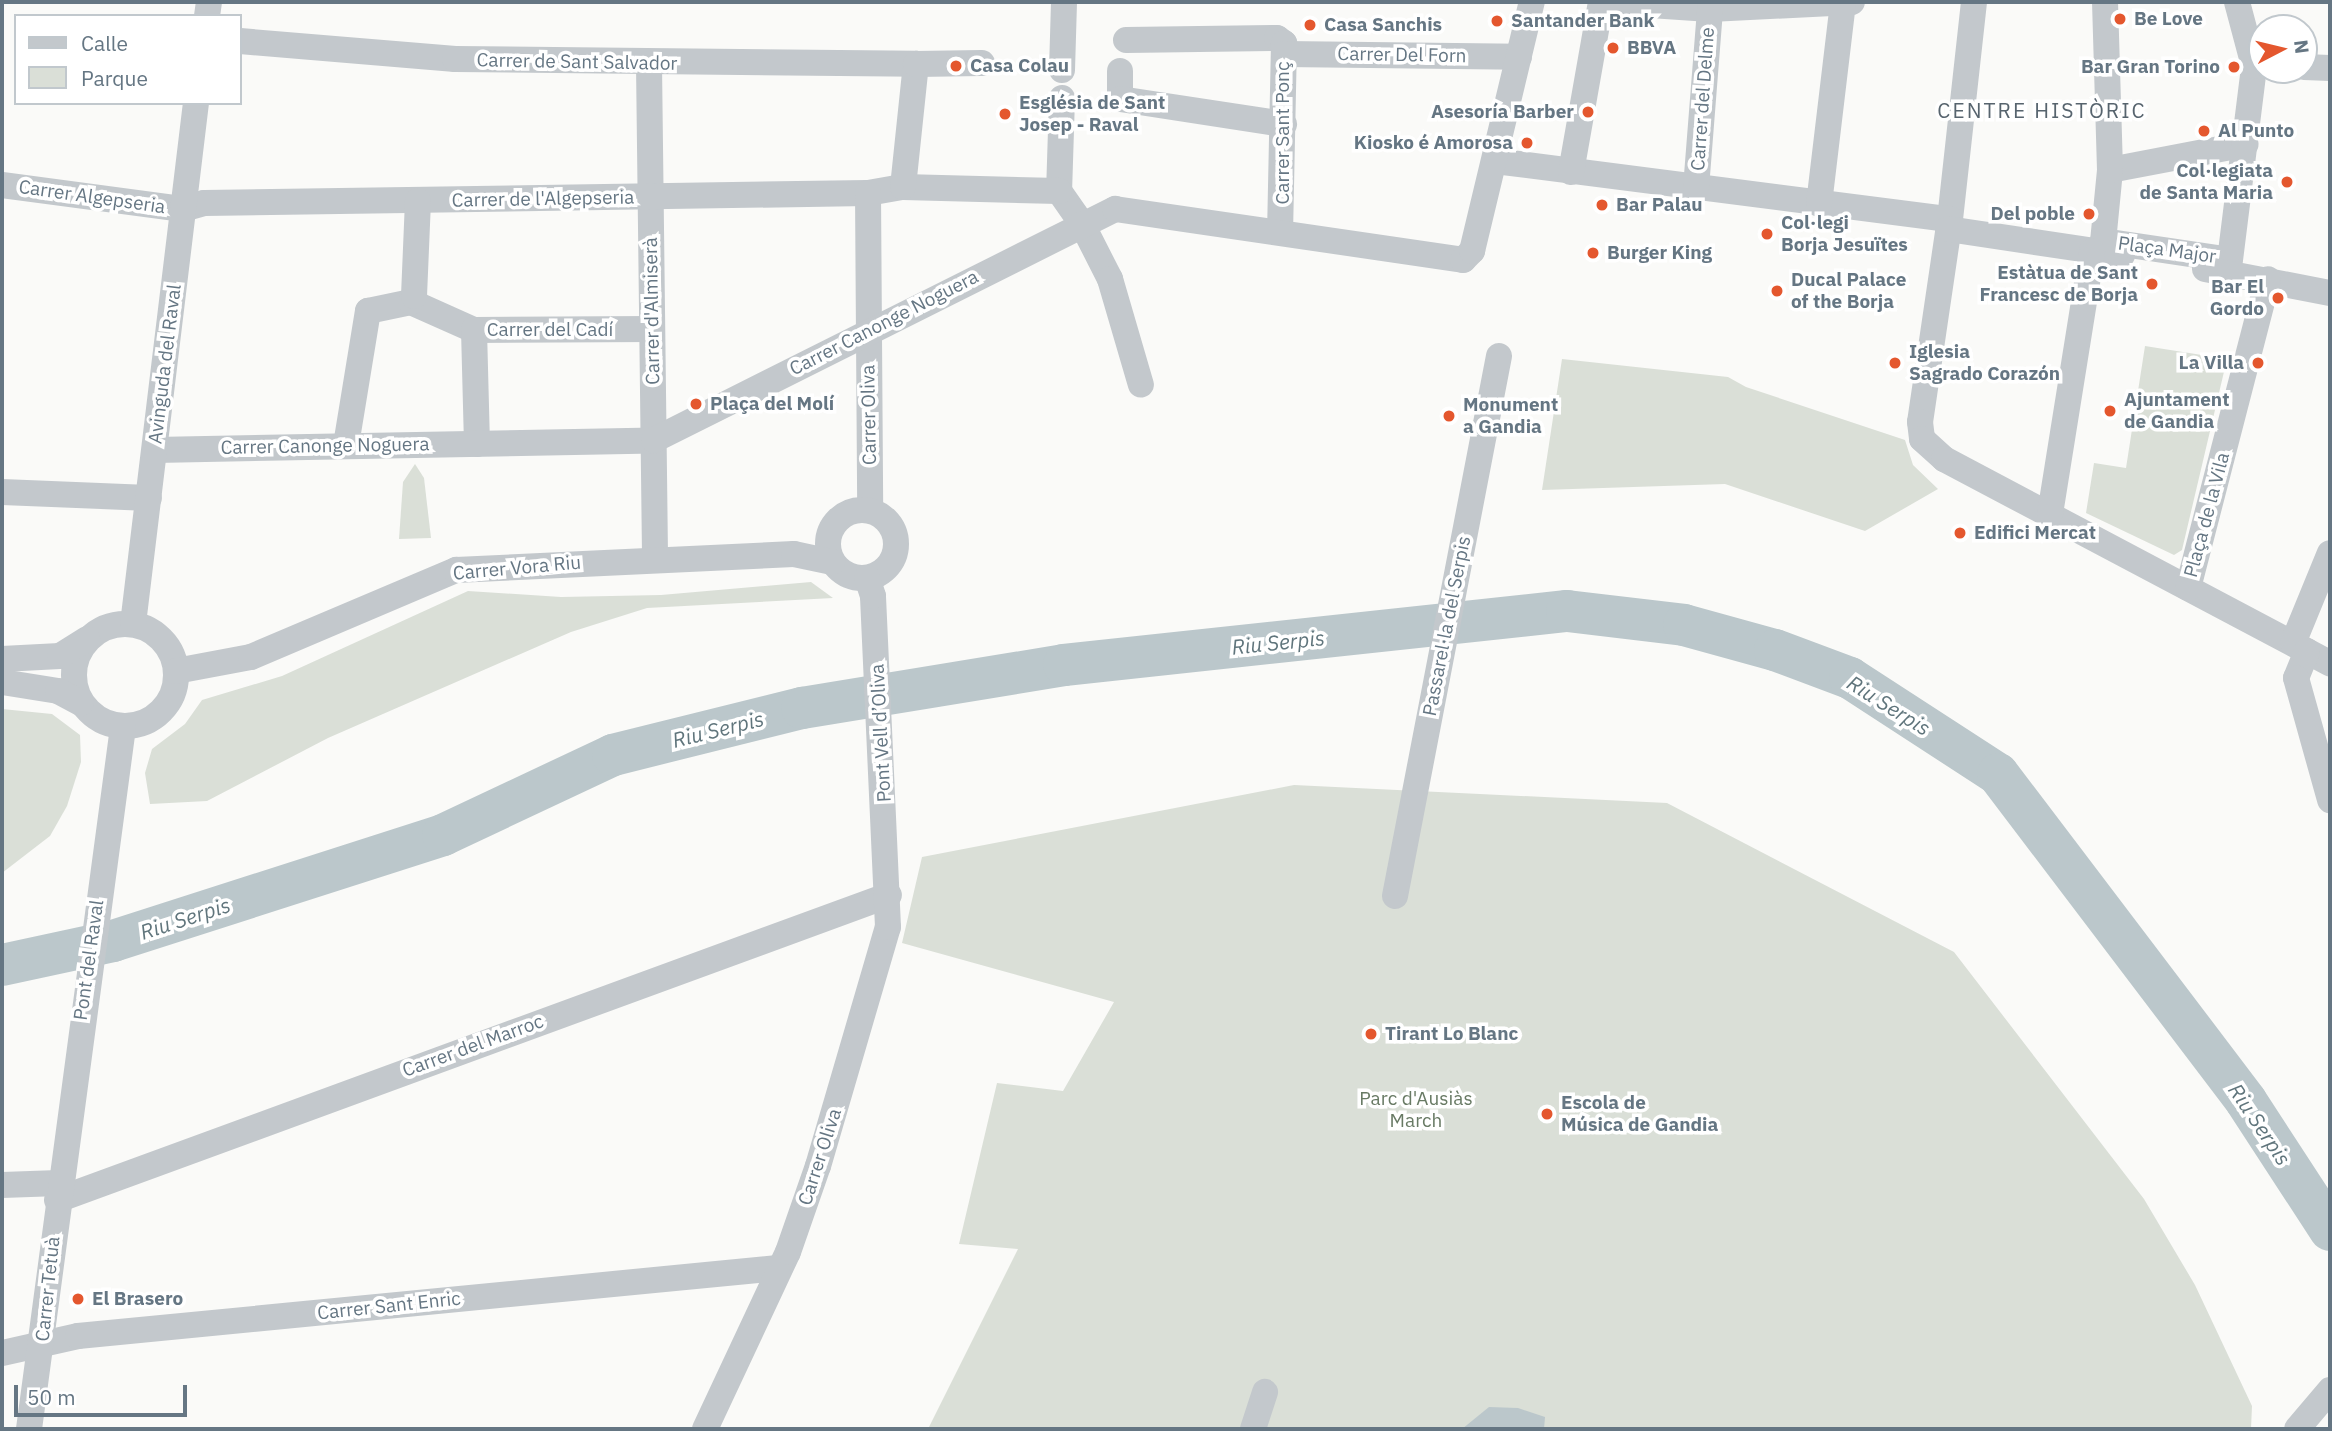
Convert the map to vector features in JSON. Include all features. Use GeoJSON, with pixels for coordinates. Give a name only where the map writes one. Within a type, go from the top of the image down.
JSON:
{"type":"FeatureCollection","features":[{"type":"Feature","properties":{"kind":"street"},"geometry":{"type":"LineString","coordinates":[[1062,70],[1064,2]]}},
{"type":"Feature","properties":{"kind":"street"},"geometry":{"type":"LineString","coordinates":[[1532,2],[1495,160],[1819,204],[2099,248],[2050,514]]}},
{"type":"Feature","properties":{"kind":"street"},"geometry":{"type":"LineString","coordinates":[[1571,172],[1603,2],[1725,7],[1852,2]]}},
{"type":"Feature","properties":{"kind":"street"},"geometry":{"type":"LineString","coordinates":[[1819,204],[1843,2]]}},
{"type":"Feature","properties":{"kind":"street"},"geometry":{"type":"LineString","coordinates":[[1974,2],[1949,224],[1920,422],[1922,439],[1944,459],[2330,663]]}},
{"type":"Feature","properties":{"kind":"street","name":"Plaça Major"},"geometry":{"type":"LineString","coordinates":[[2105,2],[2110,170],[2099,248],[2229,266],[2255,84]]}},
{"type":"Feature","properties":{"kind":"street"},"geometry":{"type":"LineString","coordinates":[[2237,2],[2248,36]]}},
{"type":"Feature","properties":{"kind":"street","name":"Carrer del Delme"},"geometry":{"type":"LineString","coordinates":[[1696,188],[1725,7]]}},
{"type":"Feature","properties":{"kind":"street","name":"Carrer Del Forn"},"geometry":{"type":"LineString","coordinates":[[1126,40],[1519,57]]}},
{"type":"Feature","properties":{"kind":"street","name":"Carrer de Sant Salvador"},"geometry":{"type":"LineString","coordinates":[[242,41],[455,60],[649,64],[982,63]]}},
{"type":"Feature","properties":{"kind":"street","name":"Carrer Sant Ponç"},"geometry":{"type":"LineString","coordinates":[[1280,46],[1284,124],[1280,232]]}},
{"type":"Feature","properties":{"kind":"street","name":"Carrer d'Almiserà"},"geometry":{"type":"LineString","coordinates":[[649,64],[655,559]]}},
{"type":"Feature","properties":{"kind":"street"},"geometry":{"type":"LineString","coordinates":[[903,187],[916,64]]}},
{"type":"Feature","properties":{"kind":"street"},"geometry":{"type":"LineString","coordinates":[[1120,71],[1120,99],[1284,124]]}},
{"type":"Feature","properties":{"kind":"street"},"geometry":{"type":"LineString","coordinates":[[1062,98],[1059,191],[1082,224],[1110,279],[1141,385]]}},
{"type":"Feature","properties":{"kind":"street","name":"Avinguda del Raval"},"geometry":{"type":"LineString","coordinates":[[133,624],[196,105]]}},
{"type":"Feature","properties":{"kind":"street"},"geometry":{"type":"LineString","coordinates":[[2110,170],[2246,144]]}},
{"type":"Feature","properties":{"kind":"street","name":"Carrer Canonge Noguera"},"geometry":{"type":"LineString","coordinates":[[155,450],[654,440],[1115,209],[1131,208],[1463,260],[1472,251],[1495,160]]}},
{"type":"Feature","properties":{"kind":"street","name":"Carrer Algepseria"},"geometry":{"type":"LineString","coordinates":[[2,185],[183,209]]}},
{"type":"Feature","properties":{"kind":"street","name":"Carrer de l'Algepseria"},"geometry":{"type":"LineString","coordinates":[[183,209],[204,203],[650,198],[868,193],[903,187],[1059,191]]}},
{"type":"Feature","properties":{"kind":"street","name":"Carrer Oliva"},"geometry":{"type":"LineString","coordinates":[[868,193],[870,510]]}},
{"type":"Feature","properties":{"kind":"street"},"geometry":{"type":"LineString","coordinates":[[346,445],[368,311],[411,302],[418,201]]}},
{"type":"Feature","properties":{"kind":"street"},"geometry":{"type":"LineString","coordinates":[[2229,266],[2268,279],[2330,293]]}},
{"type":"Feature","properties":{"kind":"street","name":"Plaça de la Vila"},"geometry":{"type":"LineString","coordinates":[[2188,588],[2268,279]]}},
{"type":"Feature","properties":{"kind":"street","name":"Carrer del Cadí"},"geometry":{"type":"LineString","coordinates":[[411,302],[474,330],[652,329]]}},
{"type":"Feature","properties":{"kind":"street"},"geometry":{"type":"LineString","coordinates":[[474,330],[477,444]]}},
{"type":"Feature","properties":{"kind":"street","name":"Passarel·la del Serpis"},"geometry":{"type":"LineString","coordinates":[[1395,896],[1499,356]]}},
{"type":"Feature","properties":{"kind":"street"},"geometry":{"type":"LineString","coordinates":[[2,492],[149,498]]}},
{"type":"Feature","properties":{"kind":"street"},"geometry":{"type":"LineString","coordinates":[[870,510],[893,528],[896,547],[886,568],[870,587],[832,562],[829,532],[841,516],[870,510]]}},
{"type":"Feature","properties":{"kind":"street","name":"Carrer Vora Riu"},"geometry":{"type":"LineString","coordinates":[[793,554],[829,532]]}},
{"type":"Feature","properties":{"kind":"street"},"geometry":{"type":"LineString","coordinates":[[2330,553],[2300,647],[2296,678],[2326,761],[2330,800]]}},
{"type":"Feature","properties":{"kind":"street","name":"Carrer Vora Riu"},"geometry":{"type":"LineString","coordinates":[[176,671],[251,657],[456,570],[793,554],[832,562]]}},
{"type":"Feature","properties":{"kind":"street","name":"Pont Vell d’Oliva"},"geometry":{"type":"LineString","coordinates":[[870,587],[889,882]]}},
{"type":"Feature","properties":{"kind":"street"},"geometry":{"type":"LineString","coordinates":[[2,659],[60,656],[91,636],[111,626],[133,624],[146,628],[167,645],[176,671],[170,699],[162,711],[150,720],[122,727],[92,715],[81,702],[73,675],[75,660],[91,636]]}},
{"type":"Feature","properties":{"kind":"street"},"geometry":{"type":"LineString","coordinates":[[2,682],[58,691],[81,702]]}},
{"type":"Feature","properties":{"kind":"street","name":"Pont del Raval"},"geometry":{"type":"LineString","coordinates":[[64,1148],[122,727]]}},
{"type":"Feature","properties":{"kind":"street","name":"Carrer Oliva"},"geometry":{"type":"LineString","coordinates":[[705,1429],[793,1240],[845,1079],[888,927],[889,882]]}},
{"type":"Feature","properties":{"kind":"street","name":"Carrer del Marroc"},"geometry":{"type":"LineString","coordinates":[[2,1185],[58,1191],[889,882]]}},
{"type":"Feature","properties":{"kind":"street","name":"Carrer Tetuà"},"geometry":{"type":"LineString","coordinates":[[29,1429],[42,1344],[64,1148]]}},
{"type":"Feature","properties":{"kind":"street","name":"Carrer Sant Enric"},"geometry":{"type":"LineString","coordinates":[[2,1353],[78,1336],[778,1268]]}},
{"type":"Feature","properties":{"kind":"street"},"geometry":{"type":"LineString","coordinates":[[2297,1429],[2330,1390]]}},
{"type":"Feature","properties":{"kind":"street"},"geometry":{"type":"LineString","coordinates":[[1253,1429],[1265,1392]]}},
{"type":"Feature","properties":{"kind":"green space"},"geometry":{"type":"Polygon","coordinates":[[[2145,346],[2227,359],[2182,550],[2174,555],[2086,513],[2094,463],[2126,468],[2145,346]]]}},
{"type":"Feature","properties":{"kind":"green space"},"geometry":{"type":"Polygon","coordinates":[[[1562,359],[1728,377],[1746,387],[1905,440],[1913,465],[1938,489],[1865,531],[1725,484],[1542,490],[1562,359]]]}},
{"type":"Feature","properties":{"kind":"green space"},"geometry":{"type":"Polygon","coordinates":[[[415,464],[424,478],[431,538],[399,539],[403,482],[415,464]]]}},
{"type":"Feature","properties":{"kind":"green space"},"geometry":{"type":"Polygon","coordinates":[[[811,582],[833,598],[647,608],[571,632],[328,738],[207,801],[150,804],[145,773],[152,749],[185,724],[202,700],[282,676],[468,591],[561,597],[661,595],[811,582]]]}},
{"type":"Feature","properties":{"kind":"green space"},"geometry":{"type":"Polygon","coordinates":[[[2,709],[52,714],[80,735],[81,762],[67,806],[50,836],[2,873],[2,709]]]}},
{"type":"Feature","properties":{"kind":"green space","name":"Parc d'Ausiàs March"},"geometry":{"type":"Polygon","coordinates":[[[1294,785],[1667,803],[1954,952],[2144,1199],[2195,1285],[2252,1406],[2251,1429],[928,1429],[1018,1249],[959,1244],[997,1083],[1063,1091],[1114,1002],[902,943],[922,857],[1294,785]]]}},
{"type":"Feature","properties":{"kind":"shaded area"},"geometry":{"type":"Polygon","coordinates":[[[1489,1407],[1518,1408],[1545,1417],[1544,1429],[1462,1429],[1489,1407]]]}},
{"type":"Feature","properties":{"kind":"waterway","name":"Riu Serpis"},"geometry":{"type":"LineString","coordinates":[[2,965],[113,941],[443,835],[613,755],[802,708],[1064,665],[1567,611],[1684,625],[1775,650],[1850,678],[1998,774],[2246,1101],[2330,1230]]}},
{"type":"Feature","properties":{"kind":"place","name":"Be Love"},"geometry":{"type":"Point","coordinates":[2120,19]}},
{"type":"Feature","properties":{"kind":"place","name":"Santander Bank"},"geometry":{"type":"Point","coordinates":[1497,21]}},
{"type":"Feature","properties":{"kind":"place","name":"Casa Sanchis"},"geometry":{"type":"Point","coordinates":[1310,25]}},
{"type":"Feature","properties":{"kind":"place","name":"BBVA"},"geometry":{"type":"Point","coordinates":[1613,48]}},
{"type":"Feature","properties":{"kind":"place","name":"Casa Colau"},"geometry":{"type":"Point","coordinates":[956,66]}},
{"type":"Feature","properties":{"kind":"place","name":"Bar Gran Torino"},"geometry":{"type":"Point","coordinates":[2234,67]}},
{"type":"Feature","properties":{"kind":"place","name":"Asesoría Barber"},"geometry":{"type":"Point","coordinates":[1588,112]}},
{"type":"Feature","properties":{"kind":"place","name":"Església de Sant Josep - Raval"},"geometry":{"type":"Point","coordinates":[1005,114]}},
{"type":"Feature","properties":{"kind":"place","name":"Al Punto"},"geometry":{"type":"Point","coordinates":[2204,131]}},
{"type":"Feature","properties":{"kind":"place","name":"Kiosko é Amorosa"},"geometry":{"type":"Point","coordinates":[1527,143]}},
{"type":"Feature","properties":{"kind":"place","name":"Col·legiata de Santa Maria"},"geometry":{"type":"Point","coordinates":[2287,182]}},
{"type":"Feature","properties":{"kind":"place","name":"Bar Palau"},"geometry":{"type":"Point","coordinates":[1602,205]}},
{"type":"Feature","properties":{"kind":"place","name":"Del poble"},"geometry":{"type":"Point","coordinates":[2089,214]}},
{"type":"Feature","properties":{"kind":"place","name":"Col·legi Borja Jesuïtes"},"geometry":{"type":"Point","coordinates":[1767,234]}},
{"type":"Feature","properties":{"kind":"place","name":"Burger King"},"geometry":{"type":"Point","coordinates":[1593,253]}},
{"type":"Feature","properties":{"kind":"place","name":"Estàtua de Sant Francesc de Borja"},"geometry":{"type":"Point","coordinates":[2152,284]}},
{"type":"Feature","properties":{"kind":"place","name":"Ducal Palace of the Borja"},"geometry":{"type":"Point","coordinates":[1777,291]}},
{"type":"Feature","properties":{"kind":"place","name":"Bar El Gordo"},"geometry":{"type":"Point","coordinates":[2278,298]}},
{"type":"Feature","properties":{"kind":"place","name":"Iglesia Sagrado Corazón"},"geometry":{"type":"Point","coordinates":[1895,363]}},
{"type":"Feature","properties":{"kind":"place","name":"La Villa"},"geometry":{"type":"Point","coordinates":[2258,363]}},
{"type":"Feature","properties":{"kind":"place","name":"Plaça del Molí"},"geometry":{"type":"Point","coordinates":[696,404]}},
{"type":"Feature","properties":{"kind":"place","name":"Ajuntament de Gandia"},"geometry":{"type":"Point","coordinates":[2110,411]}},
{"type":"Feature","properties":{"kind":"place","name":"Monument a Gandia"},"geometry":{"type":"Point","coordinates":[1449,416]}},
{"type":"Feature","properties":{"kind":"place","name":"Edifici Mercat"},"geometry":{"type":"Point","coordinates":[1960,533]}},
{"type":"Feature","properties":{"kind":"place","name":"Tirant Lo Blanc"},"geometry":{"type":"Point","coordinates":[1371,1034]}},
{"type":"Feature","properties":{"kind":"place","name":"Escola de Música de Gandia"},"geometry":{"type":"Point","coordinates":[1547,1114]}},
{"type":"Feature","properties":{"kind":"place","name":"El Brasero"},"geometry":{"type":"Point","coordinates":[78,1299]}},
{"type":"Feature","properties":{"kind":"district","name":"CENTRE HISTÒRIC"},"geometry":{"type":"Point","coordinates":[2042,110]}}]}
